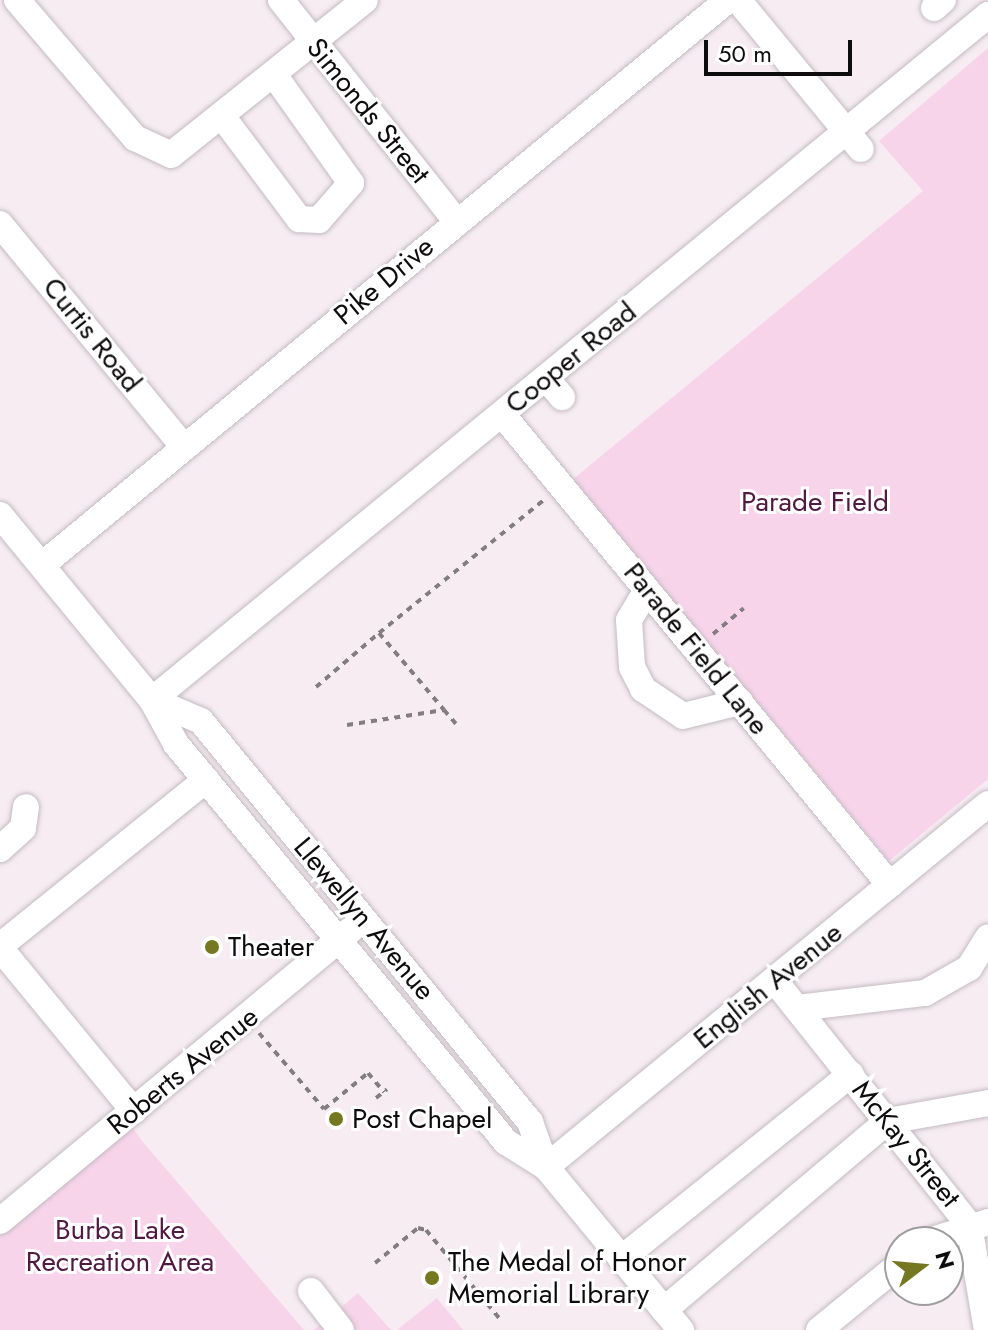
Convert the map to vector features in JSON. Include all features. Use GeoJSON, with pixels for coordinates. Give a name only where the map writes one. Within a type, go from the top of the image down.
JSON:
{"type":"FeatureCollection","features":[{"type":"Feature","properties":{"kind":"street"},"geometry":{"type":"LineString","coordinates":[[17,0],[155,152],[171,155],[315,46],[365,0]]}},
{"type":"Feature","properties":{"kind":"street","name":"Simonds Street"},"geometry":{"type":"LineString","coordinates":[[281,0],[456,221]]}},
{"type":"Feature","properties":{"kind":"street","name":"Pike Drive"},"geometry":{"type":"LineString","coordinates":[[42,565],[728,0]]}},
{"type":"Feature","properties":{"kind":"street"},"geometry":{"type":"LineString","coordinates":[[738,0],[853,140]]}},
{"type":"Feature","properties":{"kind":"street","name":"Cooper Road"},"geometry":{"type":"LineString","coordinates":[[152,700],[502,414],[554,387],[853,140],[988,15]]}},
{"type":"Feature","properties":{"kind":"street"},"geometry":{"type":"LineString","coordinates":[[222,116],[299,219],[319,220],[351,183],[275,76]]}},
{"type":"Feature","properties":{"kind":"street","name":"Curtis Road"},"geometry":{"type":"LineString","coordinates":[[0,224],[184,447]]}},
{"type":"Feature","properties":{"kind":"street","name":"Parade Field Lane"},"geometry":{"type":"LineString","coordinates":[[502,414],[890,885]]}},
{"type":"Feature","properties":{"kind":"street","name":"Llewellyn Avenue"},"geometry":{"type":"LineString","coordinates":[[0,515],[152,700],[206,780],[506,1142],[546,1167],[672,1320]]}},
{"type":"Feature","properties":{"kind":"street"},"geometry":{"type":"LineString","coordinates":[[647,590],[629,620],[632,667],[643,689],[683,716],[740,702]]}},
{"type":"Feature","properties":{"kind":"street","name":"Llewellyn Avenue"},"geometry":{"type":"LineString","coordinates":[[152,700],[201,721],[530,1122],[546,1167]]}},
{"type":"Feature","properties":{"kind":"street"},"geometry":{"type":"LineString","coordinates":[[134,1111],[0,947],[206,780]]}},
{"type":"Feature","properties":{"kind":"street","name":"English Avenue"},"geometry":{"type":"LineString","coordinates":[[546,1167],[988,804]]}},
{"type":"Feature","properties":{"kind":"street"},"geometry":{"type":"LineString","coordinates":[[0,849],[23,828],[26,807]]}},
{"type":"Feature","properties":{"kind":"street","name":"Roberts Avenue"},"geometry":{"type":"LineString","coordinates":[[0,1221],[364,918]]}},
{"type":"Feature","properties":{"kind":"street"},"geometry":{"type":"LineString","coordinates":[[797,1008],[925,993],[969,968],[988,938]]}},
{"type":"Feature","properties":{"kind":"street","name":"McKay Street"},"geometry":{"type":"LineString","coordinates":[[775,981],[888,1121],[978,1224],[987,1330]]}},
{"type":"Feature","properties":{"kind":"street"},"geometry":{"type":"LineString","coordinates":[[621,1259],[851,1074]]}},
{"type":"Feature","properties":{"kind":"street"},"geometry":{"type":"LineString","coordinates":[[672,1320],[888,1121],[988,1103]]}},
{"type":"Feature","properties":{"kind":"street"},"geometry":{"type":"LineString","coordinates":[[819,1330],[884,1277]]}},
{"type":"Feature","properties":{"kind":"street"},"geometry":{"type":"LineString","coordinates":[[311,1291],[341,1330]]}},
{"type":"Feature","properties":{"kind":"path"},"geometry":{"type":"LineString","coordinates":[[316,687],[539,503]]}},
{"type":"Feature","properties":{"kind":"path"},"geometry":{"type":"LineString","coordinates":[[696,649],[744,608]]}},
{"type":"Feature","properties":{"kind":"path"},"geometry":{"type":"LineString","coordinates":[[379,633],[457,725]]}},
{"type":"Feature","properties":{"kind":"path"},"geometry":{"type":"LineString","coordinates":[[347,725],[444,710]]}},
{"type":"Feature","properties":{"kind":"path"},"geometry":{"type":"LineString","coordinates":[[256,1030],[324,1109],[368,1073],[385,1090],[376,1098]]}},
{"type":"Feature","properties":{"kind":"path"},"geometry":{"type":"LineString","coordinates":[[375,1263],[418,1228],[426,1230],[500,1319]]}},
{"type":"Feature","properties":{"kind":"green space","name":"Parade Field"},"geometry":{"type":"Polygon","coordinates":[[[988,48],[988,779],[889,861],[572,480],[923,191],[879,141],[988,48]]]}},
{"type":"Feature","properties":{"kind":"green space","name":"Burba Lake Recreation Area"},"geometry":{"type":"Polygon","coordinates":[[[131,1126],[304,1330],[0,1330],[0,1234],[131,1126]]]}},
{"type":"Feature","properties":{"kind":"green space"},"geometry":{"type":"Polygon","coordinates":[[[358,1293],[391,1330],[314,1330],[358,1293]]]}},
{"type":"Feature","properties":{"kind":"green space"},"geometry":{"type":"Polygon","coordinates":[[[437,1298],[463,1330],[397,1330],[437,1298]]]}},
{"type":"Feature","properties":{"kind":"place","name":"Theater"},"geometry":{"type":"Point","coordinates":[212,947]}},
{"type":"Feature","properties":{"kind":"place","name":"Post Chapel"},"geometry":{"type":"Point","coordinates":[336,1119]}},
{"type":"Feature","properties":{"kind":"place","name":"The Medal of Honor Memorial Library"},"geometry":{"type":"Point","coordinates":[432,1278]}}]}
